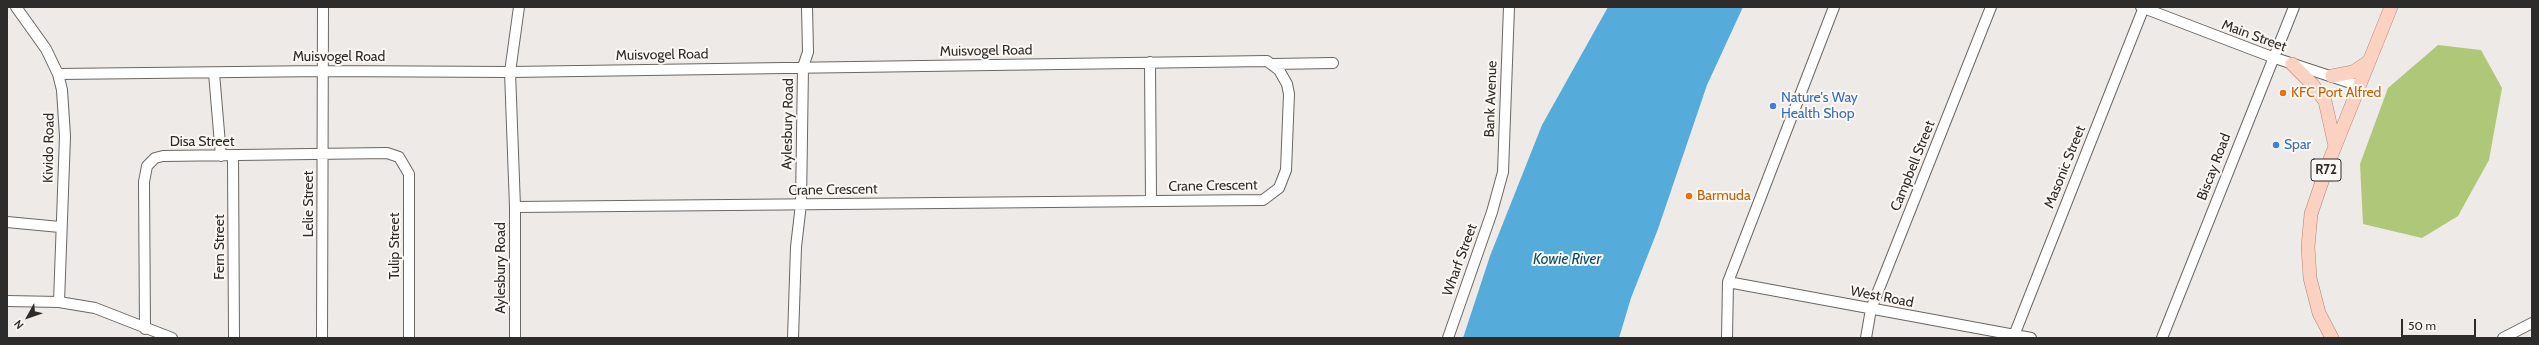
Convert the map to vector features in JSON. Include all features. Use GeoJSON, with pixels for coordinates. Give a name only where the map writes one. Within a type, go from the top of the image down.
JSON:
{"type":"FeatureCollection","features":[{"type":"Feature","properties":{"kind":"main road","name":"R72"},"geometry":{"type":"LineString","coordinates":[[2332,338],[2313,295],[2308,247],[2315,200],[2368,62],[2391,7]]}},
{"type":"Feature","properties":{"kind":"main road"},"geometry":{"type":"LineString","coordinates":[[2332,76],[2353,72],[2368,62]]}},
{"type":"Feature","properties":{"kind":"main road"},"geometry":{"type":"LineString","coordinates":[[2292,64],[2317,89],[2325,101],[2335,146]]}},
{"type":"Feature","properties":{"kind":"street","name":"Kivido Road"},"geometry":{"type":"LineString","coordinates":[[16,7],[46,49],[58,74],[64,121],[59,302]]}},
{"type":"Feature","properties":{"kind":"street","name":"Lelie Street"},"geometry":{"type":"LineString","coordinates":[[322,338],[323,7]]}},
{"type":"Feature","properties":{"kind":"street","name":"Aylesbury Road"},"geometry":{"type":"LineString","coordinates":[[515,338],[515,207],[510,72],[519,7]]}},
{"type":"Feature","properties":{"kind":"street","name":"Aylesbury Road"},"geometry":{"type":"LineString","coordinates":[[792,338],[796,247],[801,204],[804,67],[808,52],[807,7]]}},
{"type":"Feature","properties":{"kind":"street","name":"Bank Avenue"},"geometry":{"type":"LineString","coordinates":[[1498,191],[1503,172],[1509,7]]}},
{"type":"Feature","properties":{"kind":"street"},"geometry":{"type":"LineString","coordinates":[[1727,338],[1728,282],[1834,7]]}},
{"type":"Feature","properties":{"kind":"street","name":"Campbell Street"},"geometry":{"type":"LineString","coordinates":[[1866,338],[1871,309],[1991,7]]}},
{"type":"Feature","properties":{"kind":"street","name":"Main Street"},"geometry":{"type":"LineString","coordinates":[[2143,7],[2272,57],[2360,86]]}},
{"type":"Feature","properties":{"kind":"street","name":"Masonic Street"},"geometry":{"type":"LineString","coordinates":[[2013,336],[2143,7]]}},
{"type":"Feature","properties":{"kind":"street","name":"Biscay Road"},"geometry":{"type":"LineString","coordinates":[[2162,338],[2272,57],[2294,7]]}},
{"type":"Feature","properties":{"kind":"street","name":"Muisvogel Road"},"geometry":{"type":"LineString","coordinates":[[58,74],[322,71],[510,72],[1150,62],[1333,63]]}},
{"type":"Feature","properties":{"kind":"street","name":"Crane Crescent"},"geometry":{"type":"LineString","coordinates":[[1150,62],[1151,201]]}},
{"type":"Feature","properties":{"kind":"street","name":"Crane Crescent"},"geometry":{"type":"LineString","coordinates":[[515,207],[1263,200],[1279,188],[1286,170],[1290,104],[1287,84],[1270,63]]}},
{"type":"Feature","properties":{"kind":"street"},"geometry":{"type":"LineString","coordinates":[[214,73],[221,156]]}},
{"type":"Feature","properties":{"kind":"street","name":"Disa Street"},"geometry":{"type":"LineString","coordinates":[[145,329],[144,182],[147,166],[155,158],[163,156],[386,153],[399,157]]}},
{"type":"Feature","properties":{"kind":"street","name":"Fern Street"},"geometry":{"type":"LineString","coordinates":[[233,156],[234,338]]}},
{"type":"Feature","properties":{"kind":"street","name":"Tulip Street"},"geometry":{"type":"LineString","coordinates":[[399,157],[408,174],[409,338]]}},
{"type":"Feature","properties":{"kind":"street","name":"Wharf Street"},"geometry":{"type":"LineString","coordinates":[[1448,338],[1498,191]]}},
{"type":"Feature","properties":{"kind":"street"},"geometry":{"type":"LineString","coordinates":[[7,222],[60,227]]}},
{"type":"Feature","properties":{"kind":"street","name":"West Road"},"geometry":{"type":"LineString","coordinates":[[1728,282],[2013,336],[2031,338]]}},
{"type":"Feature","properties":{"kind":"street"},"geometry":{"type":"LineString","coordinates":[[7,301],[59,302],[95,308],[145,329],[172,338]]}},
{"type":"Feature","properties":{"kind":"street"},"geometry":{"type":"LineString","coordinates":[[2503,338],[2532,323]]}},
{"type":"Feature","properties":{"kind":"green space"},"geometry":{"type":"Polygon","coordinates":[[[2438,45],[2481,50],[2502,88],[2489,160],[2458,216],[2422,238],[2363,224],[2360,164],[2388,88],[2438,45]]]}},
{"type":"Feature","properties":{"kind":"water","name":"Kowie River"},"geometry":{"type":"Polygon","coordinates":[[[1608,7],[1743,7],[1707,85],[1658,229],[1631,298],[1619,338],[1463,338],[1490,256],[1542,125],[1608,7]]]}},
{"type":"Feature","properties":{"kind":"place","name":"KFC Port Alfred"},"geometry":{"type":"Point","coordinates":[2283,93]}},
{"type":"Feature","properties":{"kind":"place","name":"Nature's Way Health Shop"},"geometry":{"type":"Point","coordinates":[1773,106]}},
{"type":"Feature","properties":{"kind":"place","name":"Spar"},"geometry":{"type":"Point","coordinates":[2276,145]}},
{"type":"Feature","properties":{"kind":"place","name":"Barmuda"},"geometry":{"type":"Point","coordinates":[1689,196]}}]}
